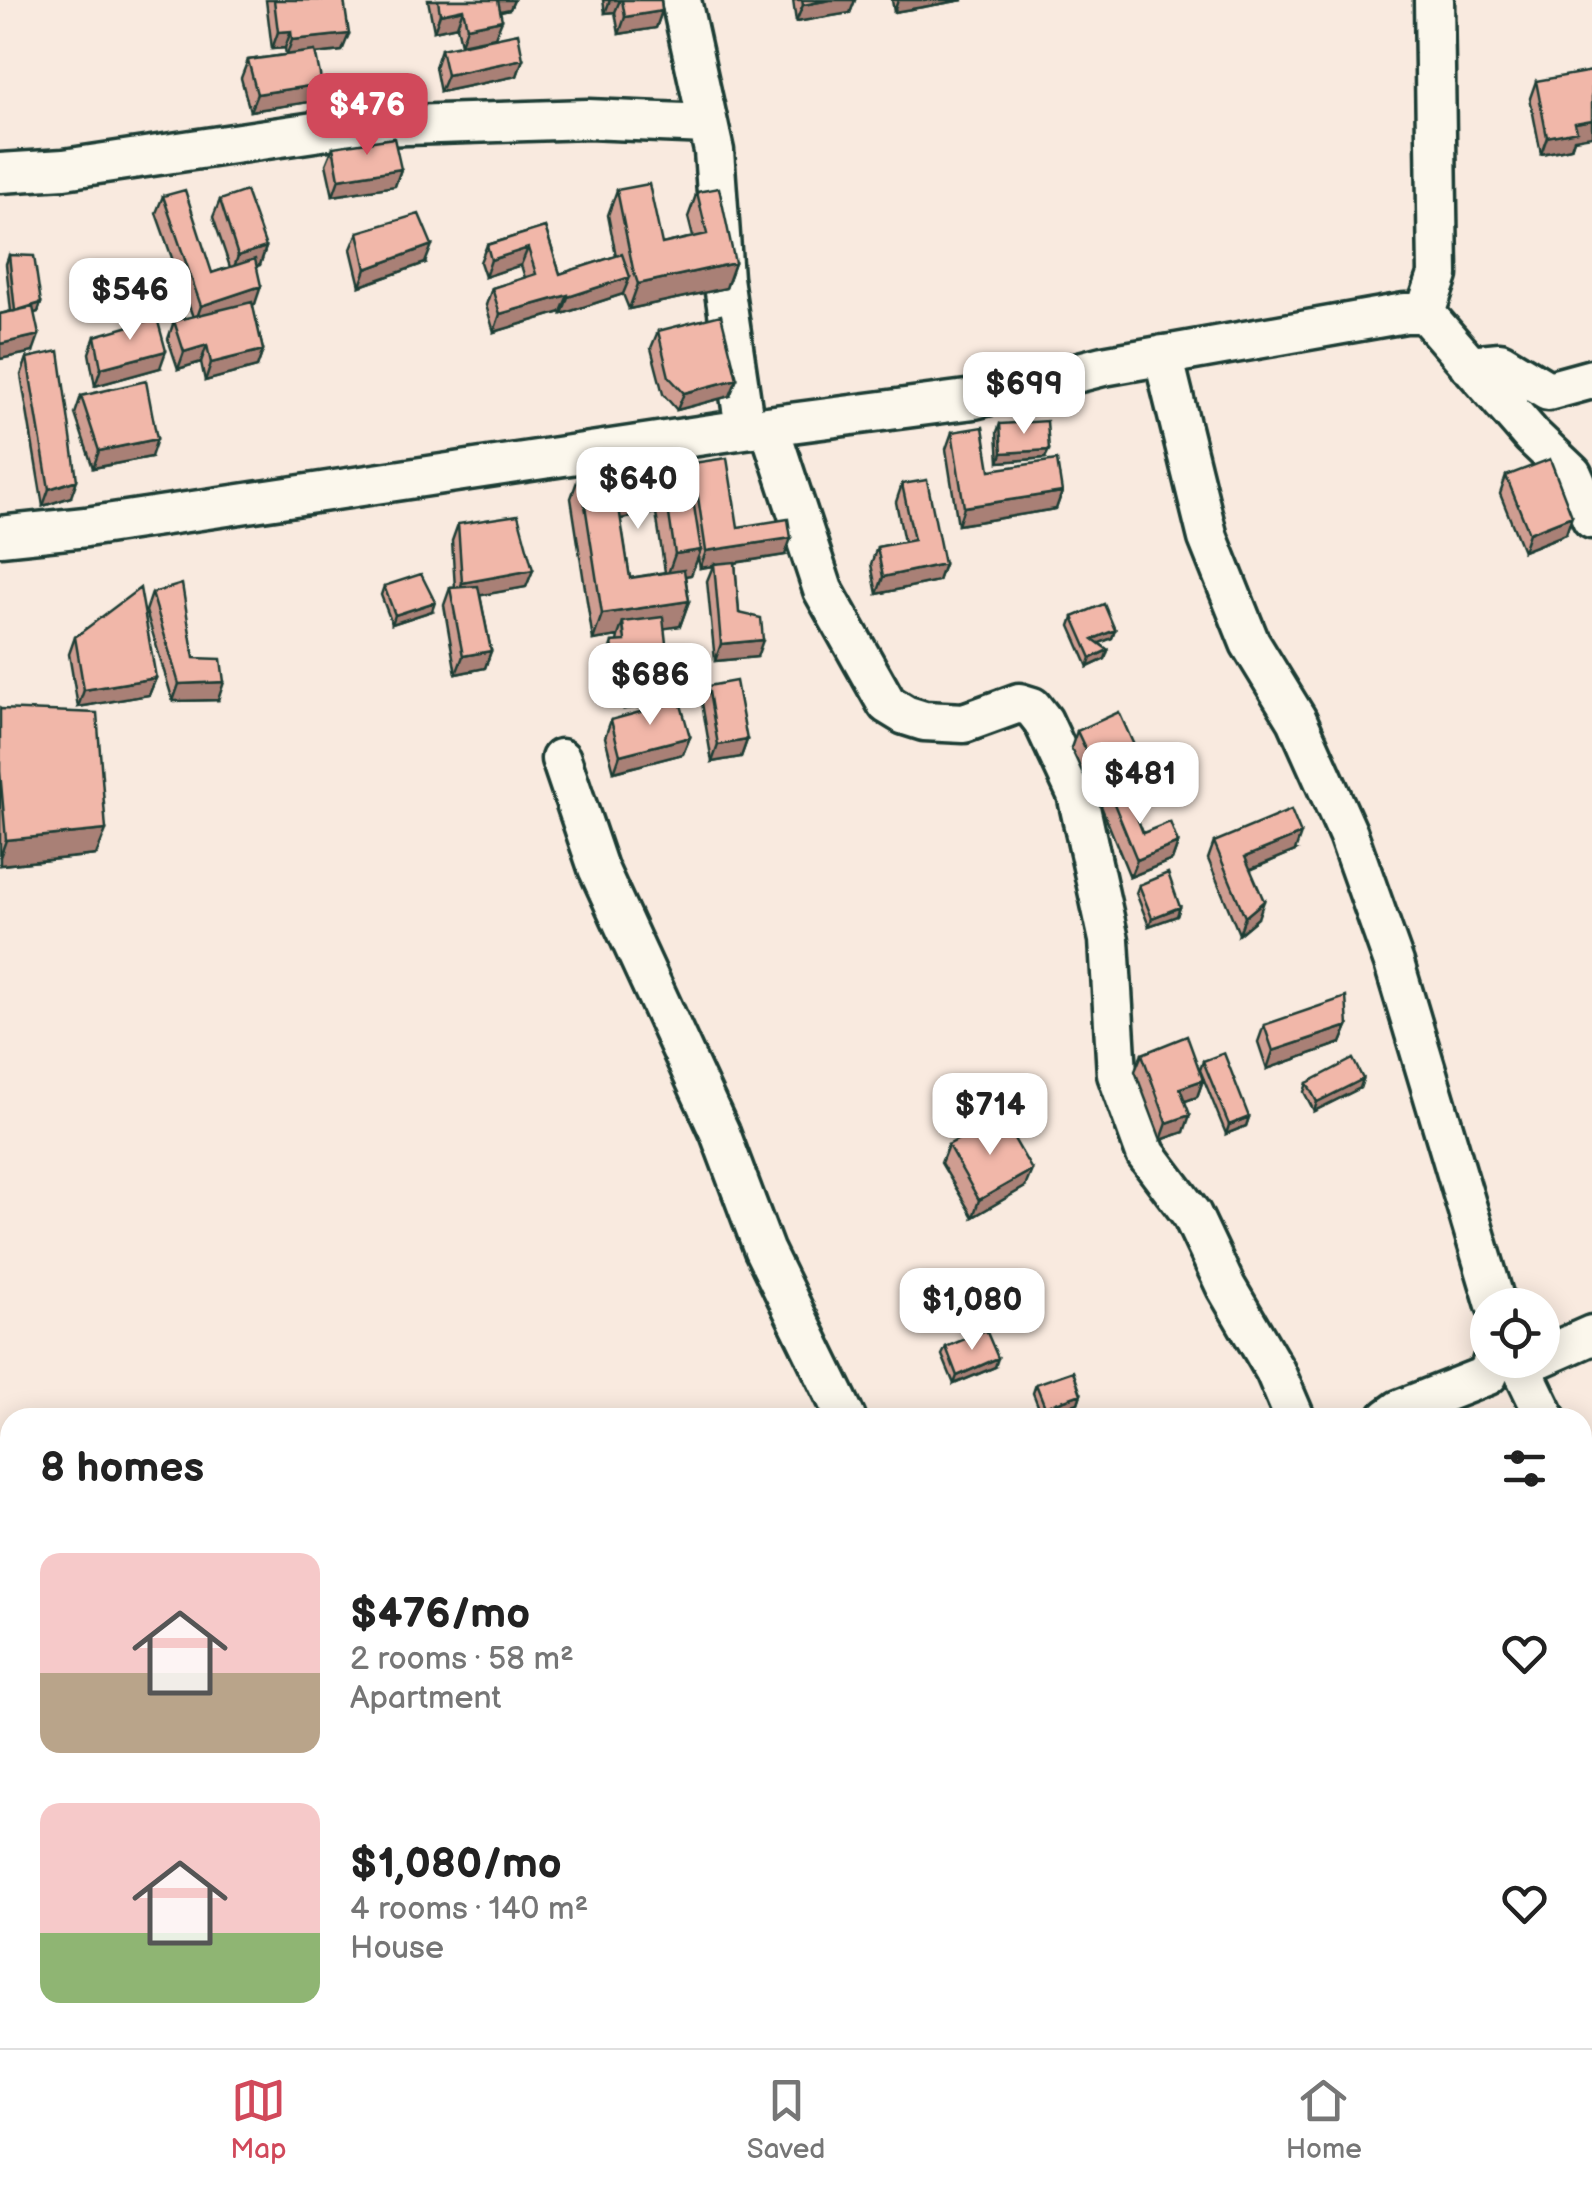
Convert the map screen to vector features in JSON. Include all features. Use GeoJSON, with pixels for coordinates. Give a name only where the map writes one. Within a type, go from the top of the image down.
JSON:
{"type":"FeatureCollection","features":[{"type":"Feature","properties":{"kind":"street"},"geometry":{"type":"LineString","coordinates":[[680,0],[714,151],[723,278],[757,427],[823,590],[887,704],[905,715],[924,722],[964,723],[1019,704],[1032,708],[1043,721],[1077,794],[1108,940],[1117,1074],[1146,1154],[1192,1215],[1292,1408]]}},
{"type":"Feature","properties":{"kind":"street"},"geometry":{"type":"LineString","coordinates":[[1425,313],[1438,275],[1434,0]]}},
{"type":"Feature","properties":{"kind":"street"},"geometry":{"type":"LineString","coordinates":[[0,173],[64,169],[348,128],[588,120],[708,124]]}},
{"type":"Feature","properties":{"kind":"street"},"geometry":{"type":"LineString","coordinates":[[0,536],[974,399],[1102,366],[1406,313],[1425,313],[1532,436],[1572,474],[1592,519]]}},
{"type":"Feature","properties":{"kind":"street"},"geometry":{"type":"LineString","coordinates":[[1162,355],[1208,538],[1250,643],[1297,720],[1348,834],[1394,963],[1491,1288]]}},
{"type":"Feature","properties":{"kind":"street"},"geometry":{"type":"LineString","coordinates":[[1469,365],[1500,362],[1548,391],[1592,379]]}},
{"type":"Feature","properties":{"kind":"street"},"geometry":{"type":"LineString","coordinates":[[561,759],[598,868],[720,1133],[764,1250],[841,1408]]}},
{"type":"Feature","properties":{"kind":"street"},"geometry":{"type":"LineString","coordinates":[[1560,1347],[1592,1335]]}},
{"type":"Feature","properties":{"kind":"street"},"geometry":{"type":"LineString","coordinates":[[1403,1408],[1480,1378]]}},
{"type":"Feature","properties":{"kind":"street"},"geometry":{"type":"LineString","coordinates":[[1529,1378],[1542,1408]]}},
{"type":"Feature","properties":{"kind":"building"},"geometry":{"type":"Polygon","coordinates":[[[274,0],[344,0],[349,34],[292,40],[291,31],[278,32],[274,0]]]}},
{"type":"Feature","properties":{"kind":"building"},"geometry":{"type":"Polygon","coordinates":[[[438,0],[498,0],[502,20],[467,27],[463,9],[440,14],[438,0]]]}},
{"type":"Feature","properties":{"kind":"building"},"geometry":{"type":"Polygon","coordinates":[[[622,0],[661,0],[662,11],[625,17],[622,0]]]}},
{"type":"Feature","properties":{"kind":"building"},"geometry":{"type":"Polygon","coordinates":[[[802,0],[830,0],[803,5],[802,0]]]}},
{"type":"Feature","properties":{"kind":"building"},"geometry":{"type":"Polygon","coordinates":[[[518,33],[523,59],[447,75],[441,49],[518,33]]]}},
{"type":"Feature","properties":{"kind":"building"},"geometry":{"type":"Polygon","coordinates":[[[315,51],[322,84],[257,94],[248,60],[315,51]]]}},
{"type":"Feature","properties":{"kind":"building"},"geometry":{"type":"Polygon","coordinates":[[[1592,71],[1592,120],[1575,123],[1577,131],[1547,137],[1536,81],[1592,71]]]}},
{"type":"Feature","properties":{"kind":"building"},"geometry":{"type":"Polygon","coordinates":[[[394,138],[401,169],[339,179],[333,147],[394,138]]]}},
{"type":"Feature","properties":{"kind":"building"},"geometry":{"type":"Polygon","coordinates":[[[649,184],[662,244],[707,234],[697,192],[719,188],[735,263],[638,284],[617,190],[649,184]]]}},
{"type":"Feature","properties":{"kind":"building"},"geometry":{"type":"Polygon","coordinates":[[[185,190],[212,273],[255,259],[261,286],[201,306],[163,196],[185,190]]]}},
{"type":"Feature","properties":{"kind":"building"},"geometry":{"type":"Polygon","coordinates":[[[246,191],[266,247],[238,256],[220,200],[246,191]]]}},
{"type":"Feature","properties":{"kind":"building"},"geometry":{"type":"Polygon","coordinates":[[[419,214],[432,245],[366,269],[358,232],[419,214]]]}},
{"type":"Feature","properties":{"kind":"building"},"geometry":{"type":"Polygon","coordinates":[[[545,227],[560,274],[622,254],[630,277],[500,314],[492,288],[536,274],[528,248],[491,260],[487,245],[545,227]]]}},
{"type":"Feature","properties":{"kind":"building"},"geometry":{"type":"Polygon","coordinates":[[[9,255],[34,256],[41,303],[15,311],[9,255]]]}},
{"type":"Feature","properties":{"kind":"building"},"geometry":{"type":"Polygon","coordinates":[[[252,302],[263,350],[211,363],[207,345],[184,352],[174,321],[252,302]]]}},
{"type":"Feature","properties":{"kind":"building"},"geometry":{"type":"Polygon","coordinates":[[[33,307],[39,335],[0,344],[0,314],[33,307]]]}},
{"type":"Feature","properties":{"kind":"building"},"geometry":{"type":"Polygon","coordinates":[[[721,315],[737,379],[684,393],[669,377],[658,331],[721,315]]]}},
{"type":"Feature","properties":{"kind":"building"},"geometry":{"type":"Polygon","coordinates":[[[157,318],[166,351],[101,368],[95,336],[157,318]]]}},
{"type":"Feature","properties":{"kind":"building"},"geometry":{"type":"Polygon","coordinates":[[[59,351],[77,480],[49,489],[27,358],[59,351]]]}},
{"type":"Feature","properties":{"kind":"building"},"geometry":{"type":"Polygon","coordinates":[[[146,381],[157,439],[99,451],[81,396],[146,381]]]}},
{"type":"Feature","properties":{"kind":"building"},"geometry":{"type":"Polygon","coordinates":[[[1047,421],[1049,450],[1002,453],[1000,424],[1047,421]]]}},
{"type":"Feature","properties":{"kind":"building"},"geometry":{"type":"Polygon","coordinates":[[[983,427],[990,470],[1057,460],[1062,492],[964,507],[952,432],[983,427]]]}},
{"type":"Feature","properties":{"kind":"building"},"geometry":{"type":"Polygon","coordinates":[[[686,456],[701,550],[675,554],[665,488],[617,495],[630,578],[684,570],[689,601],[602,614],[580,473],[686,456]]]}},
{"type":"Feature","properties":{"kind":"building"},"geometry":{"type":"Polygon","coordinates":[[[727,458],[738,527],[788,519],[791,538],[706,551],[693,463],[727,458]]]}},
{"type":"Feature","properties":{"kind":"building"},"geometry":{"type":"Polygon","coordinates":[[[1550,459],[1572,516],[1529,533],[1506,476],[1550,459]]]}},
{"type":"Feature","properties":{"kind":"building"},"geometry":{"type":"Polygon","coordinates":[[[927,480],[944,564],[883,577],[877,547],[914,540],[902,484],[927,480]]]}},
{"type":"Feature","properties":{"kind":"building"},"geometry":{"type":"Polygon","coordinates":[[[518,515],[533,570],[462,583],[458,524],[518,515]]]}},
{"type":"Feature","properties":{"kind":"building"},"geometry":{"type":"Polygon","coordinates":[[[735,562],[739,613],[761,618],[763,640],[721,644],[714,564],[735,562]]]}},
{"type":"Feature","properties":{"kind":"building"},"geometry":{"type":"Polygon","coordinates":[[[421,574],[435,602],[395,615],[384,586],[421,574]]]}},
{"type":"Feature","properties":{"kind":"building"},"geometry":{"type":"Polygon","coordinates":[[[182,584],[194,658],[221,659],[224,682],[179,684],[152,593],[182,584]]]}},
{"type":"Feature","properties":{"kind":"building"},"geometry":{"type":"Polygon","coordinates":[[[478,586],[491,651],[463,656],[450,588],[478,586]]]}},
{"type":"Feature","properties":{"kind":"building"},"geometry":{"type":"Polygon","coordinates":[[[140,588],[156,678],[84,690],[75,637],[140,588]]]}},
{"type":"Feature","properties":{"kind":"building"},"geometry":{"type":"Polygon","coordinates":[[[1104,604],[1115,630],[1093,639],[1108,650],[1091,658],[1073,617],[1104,604]]]}},
{"type":"Feature","properties":{"kind":"building"},"geometry":{"type":"Polygon","coordinates":[[[663,617],[671,687],[630,692],[628,676],[616,678],[612,642],[625,641],[623,622],[663,617]]]}},
{"type":"Feature","properties":{"kind":"building"},"geometry":{"type":"Polygon","coordinates":[[[736,681],[747,740],[718,745],[708,686],[736,681]]]}},
{"type":"Feature","properties":{"kind":"building"},"geometry":{"type":"Polygon","coordinates":[[[680,701],[690,737],[620,755],[611,720],[680,701]]]}},
{"type":"Feature","properties":{"kind":"building"},"geometry":{"type":"Polygon","coordinates":[[[0,709],[97,713],[106,830],[6,840],[0,709]]]}},
{"type":"Feature","properties":{"kind":"building"},"geometry":{"type":"Polygon","coordinates":[[[1119,712],[1141,761],[1100,780],[1077,731],[1119,712]]]}},
{"type":"Feature","properties":{"kind":"building"},"geometry":{"type":"Polygon","coordinates":[[[1123,782],[1143,833],[1170,822],[1178,843],[1137,860],[1108,789],[1123,782]]]}},
{"type":"Feature","properties":{"kind":"building"},"geometry":{"type":"Polygon","coordinates":[[[1291,810],[1301,834],[1245,857],[1264,901],[1245,917],[1214,842],[1291,810]]]}},
{"type":"Feature","properties":{"kind":"building"},"geometry":{"type":"Polygon","coordinates":[[[1168,873],[1180,907],[1152,918],[1139,885],[1168,873]]]}},
{"type":"Feature","properties":{"kind":"building"},"geometry":{"type":"Polygon","coordinates":[[[1346,997],[1348,1026],[1273,1051],[1264,1025],[1346,997]]]}},
{"type":"Feature","properties":{"kind":"building"},"geometry":{"type":"Polygon","coordinates":[[[1187,1036],[1203,1080],[1180,1088],[1190,1115],[1167,1123],[1142,1054],[1187,1036]]]}},
{"type":"Feature","properties":{"kind":"building"},"geometry":{"type":"Polygon","coordinates":[[[1224,1053],[1249,1117],[1229,1125],[1203,1061],[1224,1053]]]}},
{"type":"Feature","properties":{"kind":"building"},"geometry":{"type":"Polygon","coordinates":[[[1353,1059],[1363,1079],[1317,1102],[1307,1083],[1353,1059]]]}},
{"type":"Feature","properties":{"kind":"building"},"geometry":{"type":"Polygon","coordinates":[[[1001,1116],[1032,1170],[979,1200],[948,1145],[1001,1116]]]}},
{"type":"Feature","properties":{"kind":"building"},"geometry":{"type":"Polygon","coordinates":[[[986,1330],[998,1358],[957,1376],[946,1347],[986,1330]]]}},
{"type":"Feature","properties":{"kind":"building"},"geometry":{"type":"Polygon","coordinates":[[[1073,1371],[1081,1394],[1045,1407],[1036,1384],[1073,1371]]]}}]}
